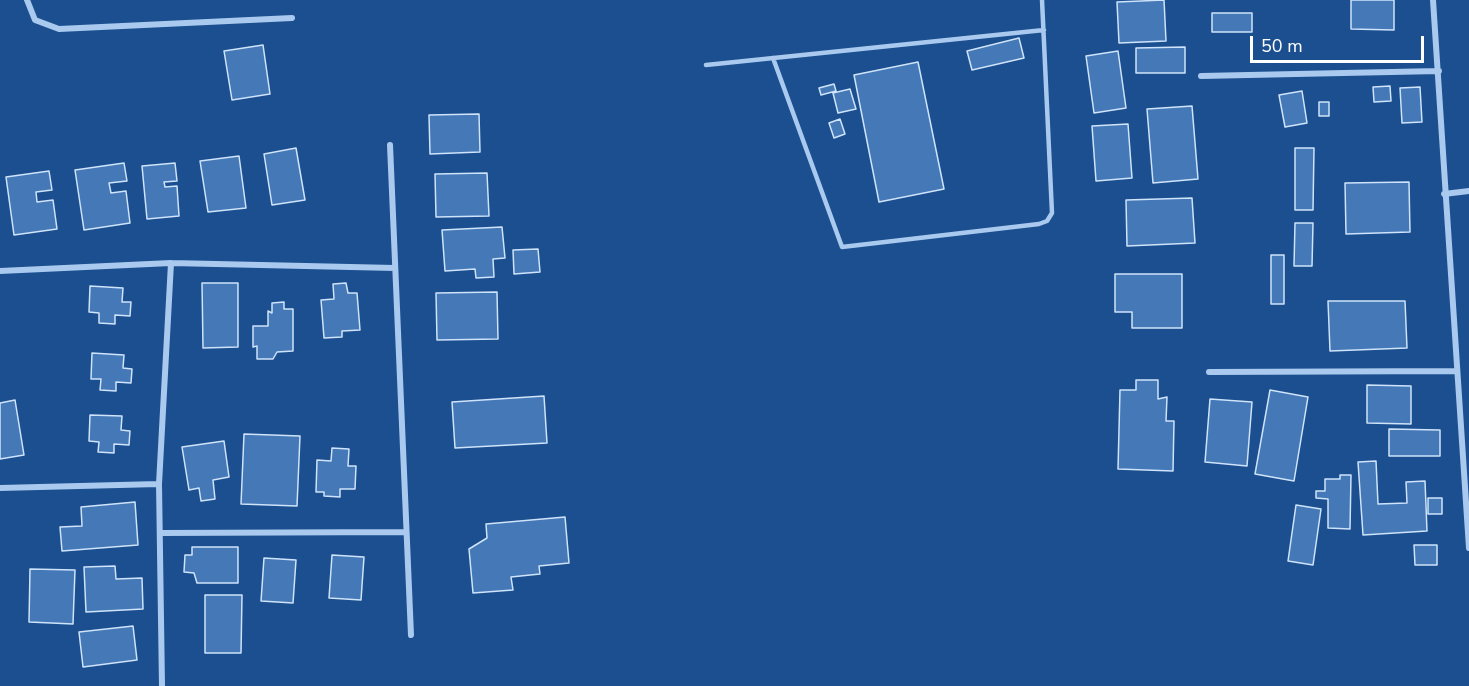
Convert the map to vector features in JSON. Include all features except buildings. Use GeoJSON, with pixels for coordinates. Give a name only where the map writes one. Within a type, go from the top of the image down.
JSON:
{"type":"FeatureCollection","features":[{"type":"Feature","properties":{"kind":"street"},"geometry":{"type":"LineString","coordinates":[[27,0],[35,21],[59,29],[292,18]]}},
{"type":"Feature","properties":{"kind":"street"},"geometry":{"type":"LineString","coordinates":[[1433,0],[1469,548]]}},
{"type":"Feature","properties":{"kind":"street"},"geometry":{"type":"LineString","coordinates":[[1201,76],[1439,71]]}},
{"type":"Feature","properties":{"kind":"street"},"geometry":{"type":"LineString","coordinates":[[390,145],[411,635]]}},
{"type":"Feature","properties":{"kind":"street"},"geometry":{"type":"LineString","coordinates":[[1444,194],[1469,191]]}},
{"type":"Feature","properties":{"kind":"street"},"geometry":{"type":"LineString","coordinates":[[0,271],[171,263],[395,268]]}},
{"type":"Feature","properties":{"kind":"street"},"geometry":{"type":"LineString","coordinates":[[162,686],[159,484],[171,263]]}},
{"type":"Feature","properties":{"kind":"street"},"geometry":{"type":"LineString","coordinates":[[1209,372],[1457,371]]}},
{"type":"Feature","properties":{"kind":"street"},"geometry":{"type":"LineString","coordinates":[[0,488],[159,484]]}},
{"type":"Feature","properties":{"kind":"street"},"geometry":{"type":"LineString","coordinates":[[161,533],[405,532]]}},
{"type":"Feature","properties":{"kind":"lane"},"geometry":{"type":"LineString","coordinates":[[772,58],[842,247],[1047,221],[1052,213],[1042,0]]}},
{"type":"Feature","properties":{"kind":"lane"},"geometry":{"type":"LineString","coordinates":[[706,65],[1044,30]]}}]}
